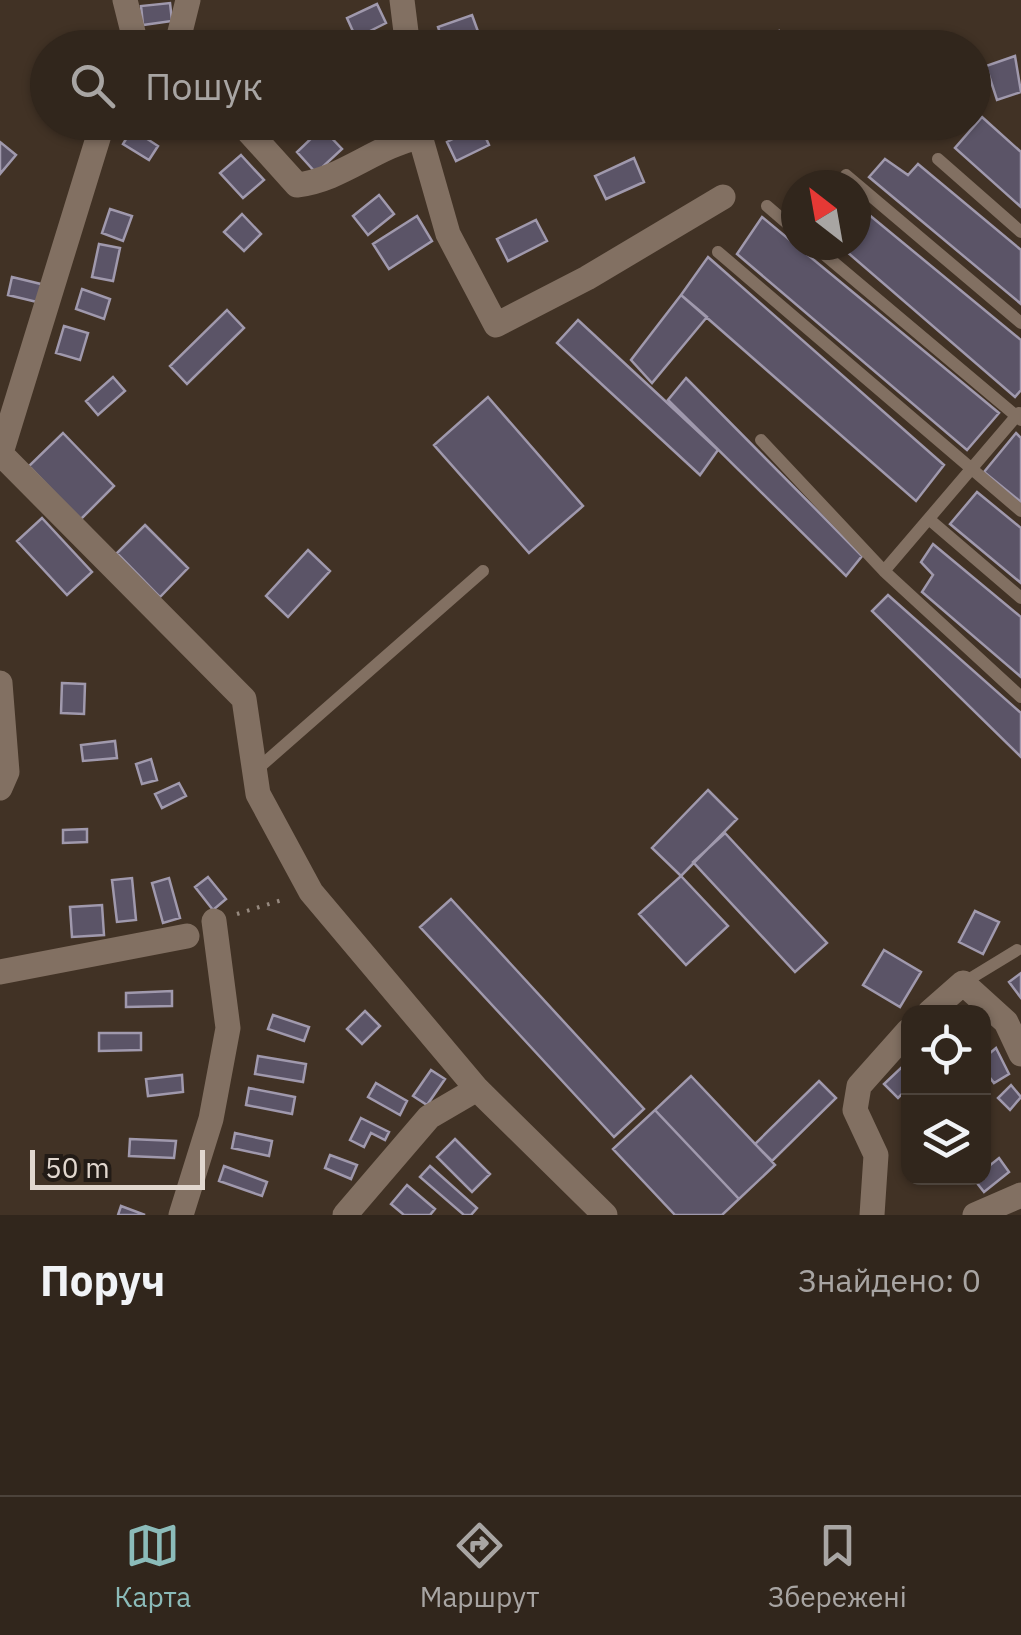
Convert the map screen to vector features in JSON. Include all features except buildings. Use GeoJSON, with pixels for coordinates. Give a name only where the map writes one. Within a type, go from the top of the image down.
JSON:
{"type":"FeatureCollection","features":[{"type":"Feature","properties":{"kind":"street"},"geometry":{"type":"LineString","coordinates":[[125,0],[132,30]]}},
{"type":"Feature","properties":{"kind":"street"},"geometry":{"type":"LineString","coordinates":[[180,30],[188,0]]}},
{"type":"Feature","properties":{"kind":"street"},"geometry":{"type":"LineString","coordinates":[[402,0],[406,30]]}},
{"type":"Feature","properties":{"kind":"street"},"geometry":{"type":"LineString","coordinates":[[96,140],[0,455],[244,699],[258,794],[311,892],[477,1089],[605,1215]]}},
{"type":"Feature","properties":{"kind":"street"},"geometry":{"type":"LineString","coordinates":[[257,140],[298,185],[324,182],[395,140]]}},
{"type":"Feature","properties":{"kind":"street"},"geometry":{"type":"LineString","coordinates":[[420,140],[448,234],[496,325],[587,278],[722,197]]}},
{"type":"Feature","properties":{"kind":"street"},"geometry":{"type":"LineString","coordinates":[[0,684],[7,772],[0,788]]}},
{"type":"Feature","properties":{"kind":"street"},"geometry":{"type":"LineString","coordinates":[[180,1215],[211,1118],[228,1028],[214,920]]}},
{"type":"Feature","properties":{"kind":"street"},"geometry":{"type":"LineString","coordinates":[[0,972],[187,936]]}},
{"type":"Feature","properties":{"kind":"street"},"geometry":{"type":"LineString","coordinates":[[938,1005],[963,983],[1006,1022],[1021,1054]]}},
{"type":"Feature","properties":{"kind":"street"},"geometry":{"type":"LineString","coordinates":[[872,1215],[876,1155],[855,1110],[859,1086],[901,1039]]}},
{"type":"Feature","properties":{"kind":"street"},"geometry":{"type":"LineString","coordinates":[[345,1215],[429,1117],[477,1089]]}},
{"type":"Feature","properties":{"kind":"street"},"geometry":{"type":"LineString","coordinates":[[975,1215],[1021,1195]]}},
{"type":"Feature","properties":{"kind":"lane"},"geometry":{"type":"LineString","coordinates":[[938,160],[1021,232]]}},
{"type":"Feature","properties":{"kind":"lane"},"geometry":{"type":"LineString","coordinates":[[871,196],[1021,323]]}},
{"type":"Feature","properties":{"kind":"lane"},"geometry":{"type":"LineString","coordinates":[[767,206],[781,218]]}},
{"type":"Feature","properties":{"kind":"lane"},"geometry":{"type":"LineString","coordinates":[[718,252],[1021,511]]}},
{"type":"Feature","properties":{"kind":"lane"},"geometry":{"type":"LineString","coordinates":[[831,260],[1020,416],[884,571]]}},
{"type":"Feature","properties":{"kind":"lane"},"geometry":{"type":"LineString","coordinates":[[761,440],[884,571],[1021,697]]}},
{"type":"Feature","properties":{"kind":"lane"},"geometry":{"type":"LineString","coordinates":[[930,520],[1021,598]]}},
{"type":"Feature","properties":{"kind":"lane"},"geometry":{"type":"LineString","coordinates":[[255,771],[483,571]]}},
{"type":"Feature","properties":{"kind":"lane"},"geometry":{"type":"LineString","coordinates":[[963,983],[1017,950]]}},
{"type":"Feature","properties":{"kind":"path"},"geometry":{"type":"LineString","coordinates":[[214,920],[311,892]]}}]}
